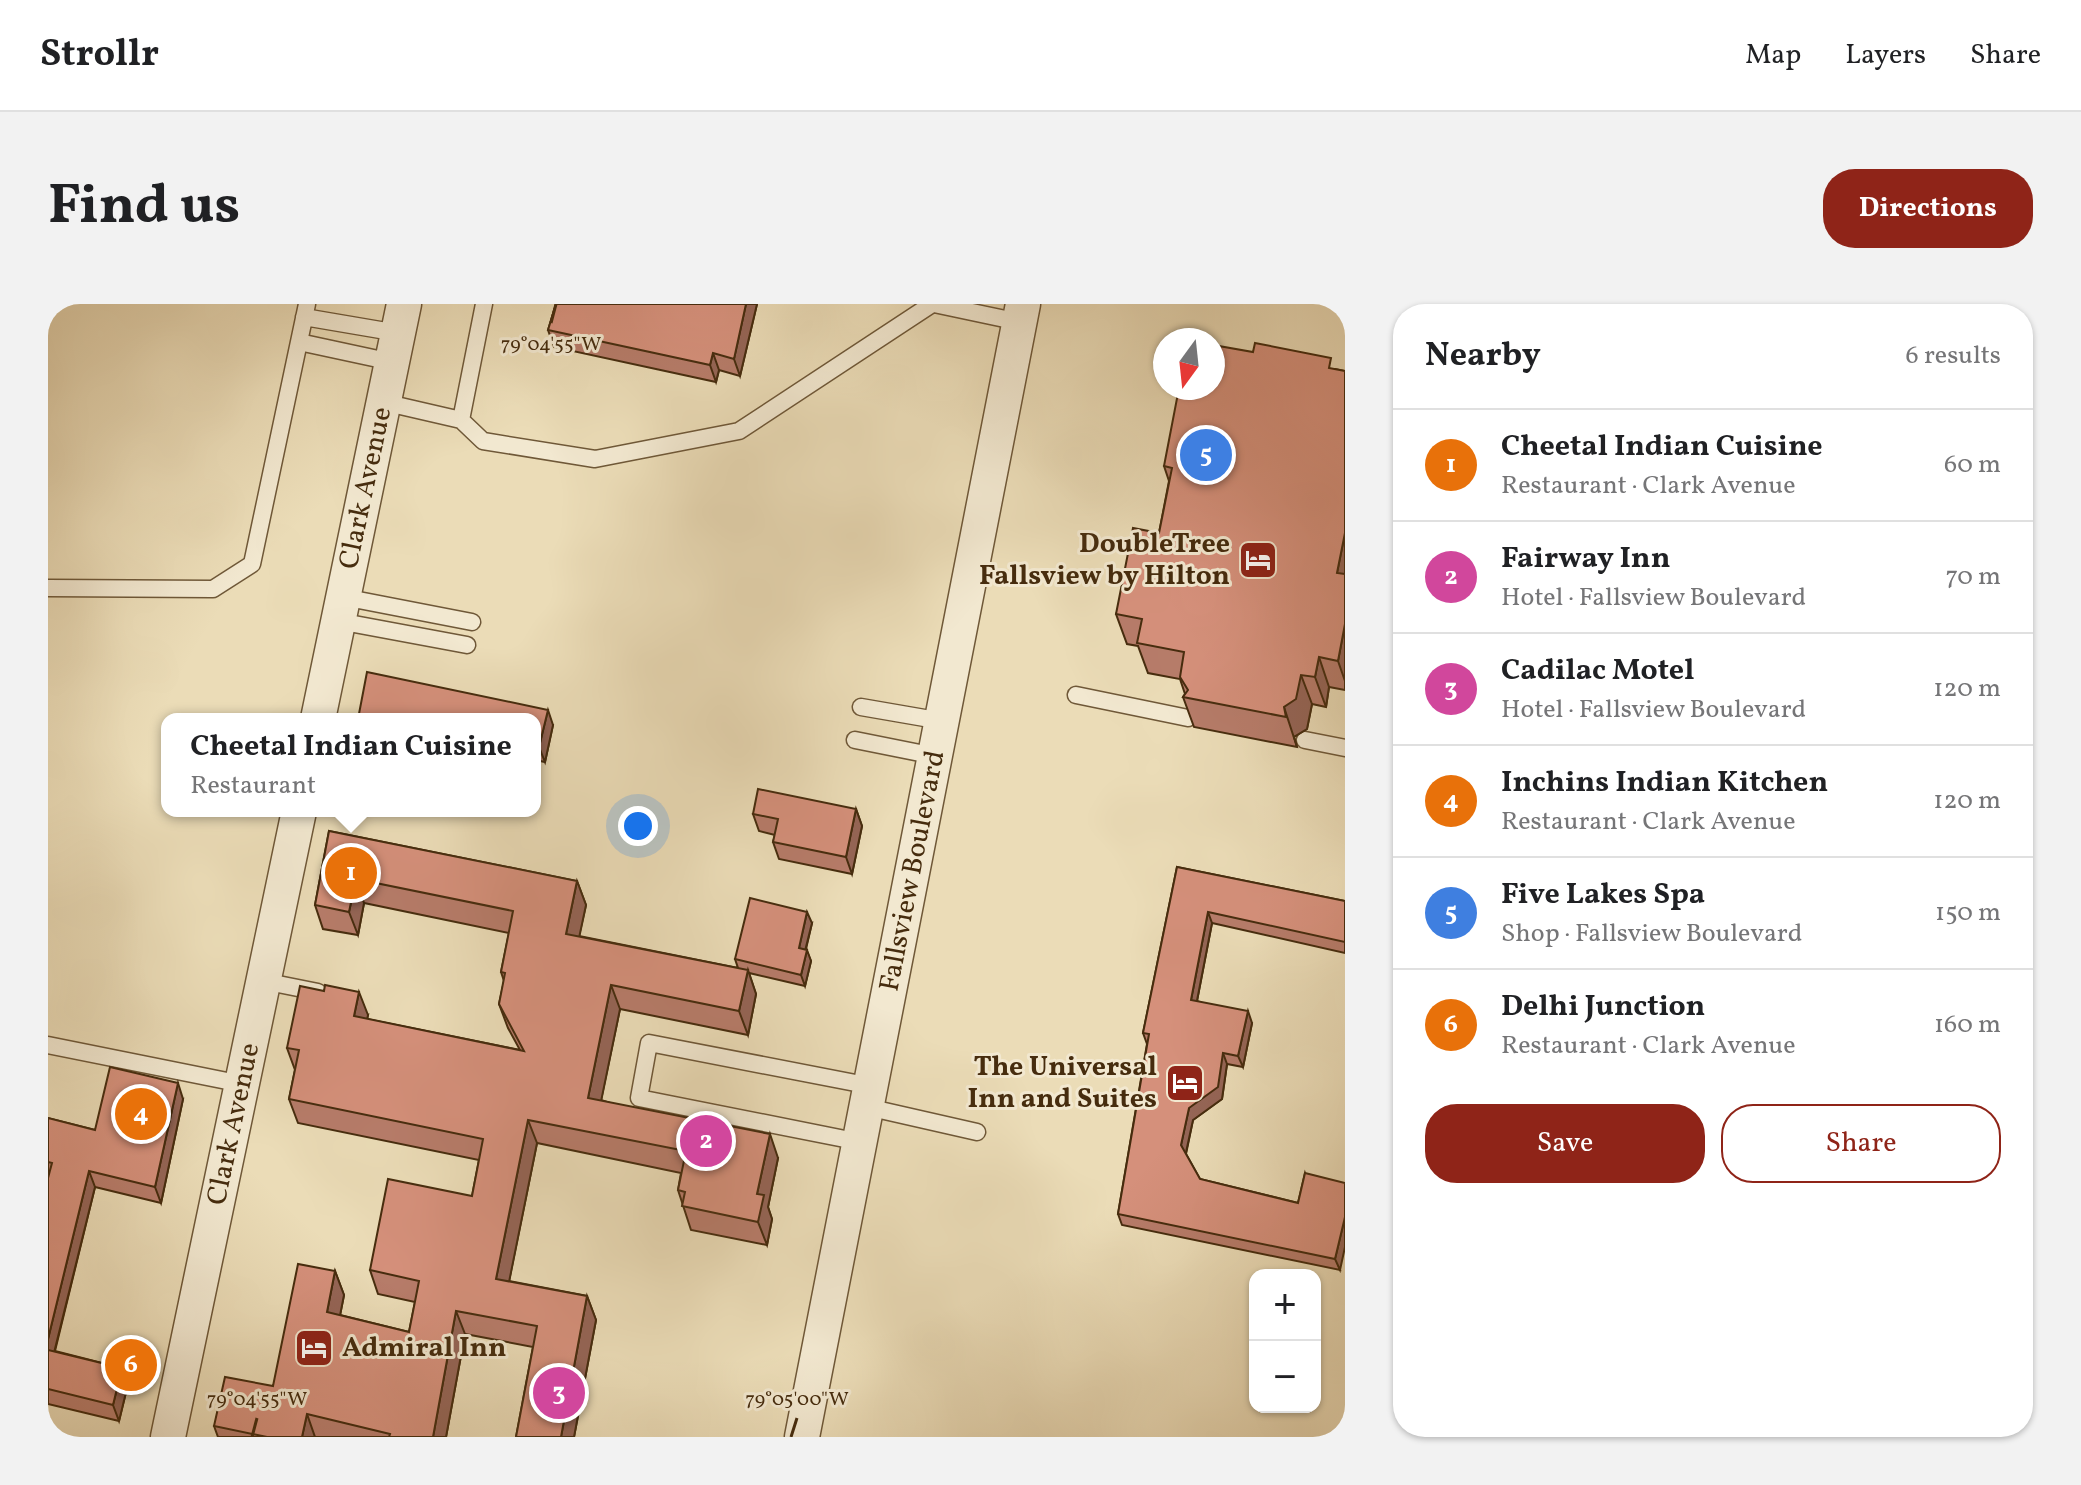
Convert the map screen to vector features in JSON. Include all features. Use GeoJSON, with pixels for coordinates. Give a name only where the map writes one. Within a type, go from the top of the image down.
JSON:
{"type":"FeatureCollection","features":[{"type":"Feature","properties":{"kind":"street","name":"Fallsview Boulevard"},"geometry":{"type":"LineString","coordinates":[[802,1437],[1021,313]]}},
{"type":"Feature","properties":{"kind":"street","name":"Clark Avenue"},"geometry":{"type":"LineString","coordinates":[[319,713],[398,333]]}},
{"type":"Feature","properties":{"kind":"street","name":"Clark Avenue"},"geometry":{"type":"LineString","coordinates":[[168,1437],[298,817]]}},
{"type":"Feature","properties":{"kind":"lane"},"geometry":{"type":"LineString","coordinates":[[461,420],[484,304]]}},
{"type":"Feature","properties":{"kind":"lane"},"geometry":{"type":"LineString","coordinates":[[383,402],[461,420],[483,441],[595,459],[739,431],[933,304],[1021,313]]}},
{"type":"Feature","properties":{"kind":"lane"},"geometry":{"type":"LineString","coordinates":[[48,588],[213,589],[252,564],[305,310],[398,333]]}},
{"type":"Feature","properties":{"kind":"lane"},"geometry":{"type":"LineString","coordinates":[[299,342],[398,333]]}},
{"type":"Feature","properties":{"kind":"lane"},"geometry":{"type":"LineString","coordinates":[[341,609],[472,622]]}},
{"type":"Feature","properties":{"kind":"lane"},"geometry":{"type":"LineString","coordinates":[[341,609],[467,645]]}},
{"type":"Feature","properties":{"kind":"lane"},"geometry":{"type":"LineString","coordinates":[[1076,695],[1188,718]]}},
{"type":"Feature","properties":{"kind":"lane"},"geometry":{"type":"LineString","coordinates":[[861,707],[942,721]]}},
{"type":"Feature","properties":{"kind":"lane"},"geometry":{"type":"LineString","coordinates":[[855,740],[935,756]]}},
{"type":"Feature","properties":{"kind":"lane"},"geometry":{"type":"LineString","coordinates":[[1305,740],[1345,748]]}},
{"type":"Feature","properties":{"kind":"lane"},"geometry":{"type":"LineString","coordinates":[[263,981],[332,995]]}},
{"type":"Feature","properties":{"kind":"lane"},"geometry":{"type":"LineString","coordinates":[[860,1142],[639,1098],[649,1043],[869,1097],[977,1132]]}},
{"type":"Feature","properties":{"kind":"lane"},"geometry":{"type":"LineString","coordinates":[[48,1045],[242,1084]]}},
{"type":"Feature","properties":{"kind":"building"},"geometry":{"type":"Polygon","coordinates":[[[556,304],[746,304],[734,359],[713,353],[710,365],[548,330],[556,304]]]}},
{"type":"Feature","properties":{"kind":"building","name":"DoubleTree Fallsview by Hilton"},"geometry":{"type":"Polygon","coordinates":[[[1255,343],[1331,358],[1329,368],[1345,371],[1345,533],[1337,573],[1345,574],[1345,624],[1338,661],[1319,657],[1315,677],[1301,675],[1296,699],[1284,707],[1286,717],[1183,697],[1188,690],[1180,677],[1184,652],[1137,643],[1142,619],[1116,614],[1133,528],[1159,533],[1172,468],[1164,466],[1177,400],[1225,400],[1225,347],[1253,352],[1255,343]]]}},
{"type":"Feature","properties":{"kind":"building"},"geometry":{"type":"Polygon","coordinates":[[[367,672],[548,710],[541,739],[541,713],[359,713],[367,672]]]}},
{"type":"Feature","properties":{"kind":"building"},"geometry":{"type":"Polygon","coordinates":[[[758,789],[856,809],[846,857],[773,842],[778,819],[753,814],[758,789]]]}},
{"type":"Feature","properties":{"kind":"building"},"geometry":{"type":"Polygon","coordinates":[[[329,831],[577,881],[566,934],[748,970],[739,1011],[611,985],[588,1098],[770,1134],[757,1194],[764,1195],[758,1222],[682,1206],[685,1192],[678,1190],[686,1151],[528,1120],[496,1279],[587,1296],[561,1437],[516,1437],[537,1326],[456,1311],[433,1437],[389,1437],[390,1434],[307,1414],[302,1437],[267,1437],[214,1426],[225,1377],[273,1386],[298,1264],[335,1271],[327,1312],[409,1332],[419,1281],[370,1270],[388,1179],[472,1196],[483,1139],[289,1099],[299,1050],[287,1048],[300,986],[324,991],[325,985],[359,992],[354,1016],[524,1051],[499,1004],[505,973],[501,972],[513,911],[356,879],[349,912],[315,905],[329,831]]]}},
{"type":"Feature","properties":{"kind":"building","name":"The Universal Inn and Suites"},"geometry":{"type":"Polygon","coordinates":[[[1177,867],[1345,901],[1345,942],[1208,912],[1191,1000],[1248,1011],[1238,1056],[1223,1053],[1218,1087],[1189,1108],[1181,1145],[1200,1179],[1298,1203],[1305,1173],[1345,1183],[1345,1217],[1335,1259],[1118,1214],[1149,1034],[1143,1033],[1177,867]]]}},
{"type":"Feature","properties":{"kind":"building"},"geometry":{"type":"Polygon","coordinates":[[[750,898],[807,912],[799,948],[807,950],[801,975],[735,959],[750,898]]]}},
{"type":"Feature","properties":{"kind":"building"},"geometry":{"type":"Polygon","coordinates":[[[110,1067],[178,1083],[155,1187],[89,1171],[48,1339],[48,1178],[52,1163],[48,1162],[48,1118],[95,1130],[110,1067]]]}},
{"type":"Feature","properties":{"kind":"building"},"geometry":{"type":"Polygon","coordinates":[[[48,1350],[122,1368],[113,1405],[48,1389],[48,1350]]]}},
{"type":"Feature","properties":{"kind":"place","name":"Five Lakes Spa"},"geometry":{"type":"Point","coordinates":[1206,455]}},
{"type":"Feature","properties":{"kind":"place","name":"DoubleTree Fallsview by Hilton"},"geometry":{"type":"Point","coordinates":[1258,560]}},
{"type":"Feature","properties":{"kind":"place","name":"Cheetal Indian Cuisine"},"geometry":{"type":"Point","coordinates":[351,873]}},
{"type":"Feature","properties":{"kind":"place","name":"The Universal Inn and Suites"},"geometry":{"type":"Point","coordinates":[1185,1083]}},
{"type":"Feature","properties":{"kind":"place","name":"Inchins Indian Kitchen"},"geometry":{"type":"Point","coordinates":[141,1114]}},
{"type":"Feature","properties":{"kind":"place","name":"Fairway Inn"},"geometry":{"type":"Point","coordinates":[706,1141]}},
{"type":"Feature","properties":{"kind":"place","name":"Admiral Inn"},"geometry":{"type":"Point","coordinates":[314,1348]}},
{"type":"Feature","properties":{"kind":"place","name":"Delhi Junction"},"geometry":{"type":"Point","coordinates":[131,1365]}},
{"type":"Feature","properties":{"kind":"place","name":"Cadilac Motel"},"geometry":{"type":"Point","coordinates":[559,1393]}}]}
